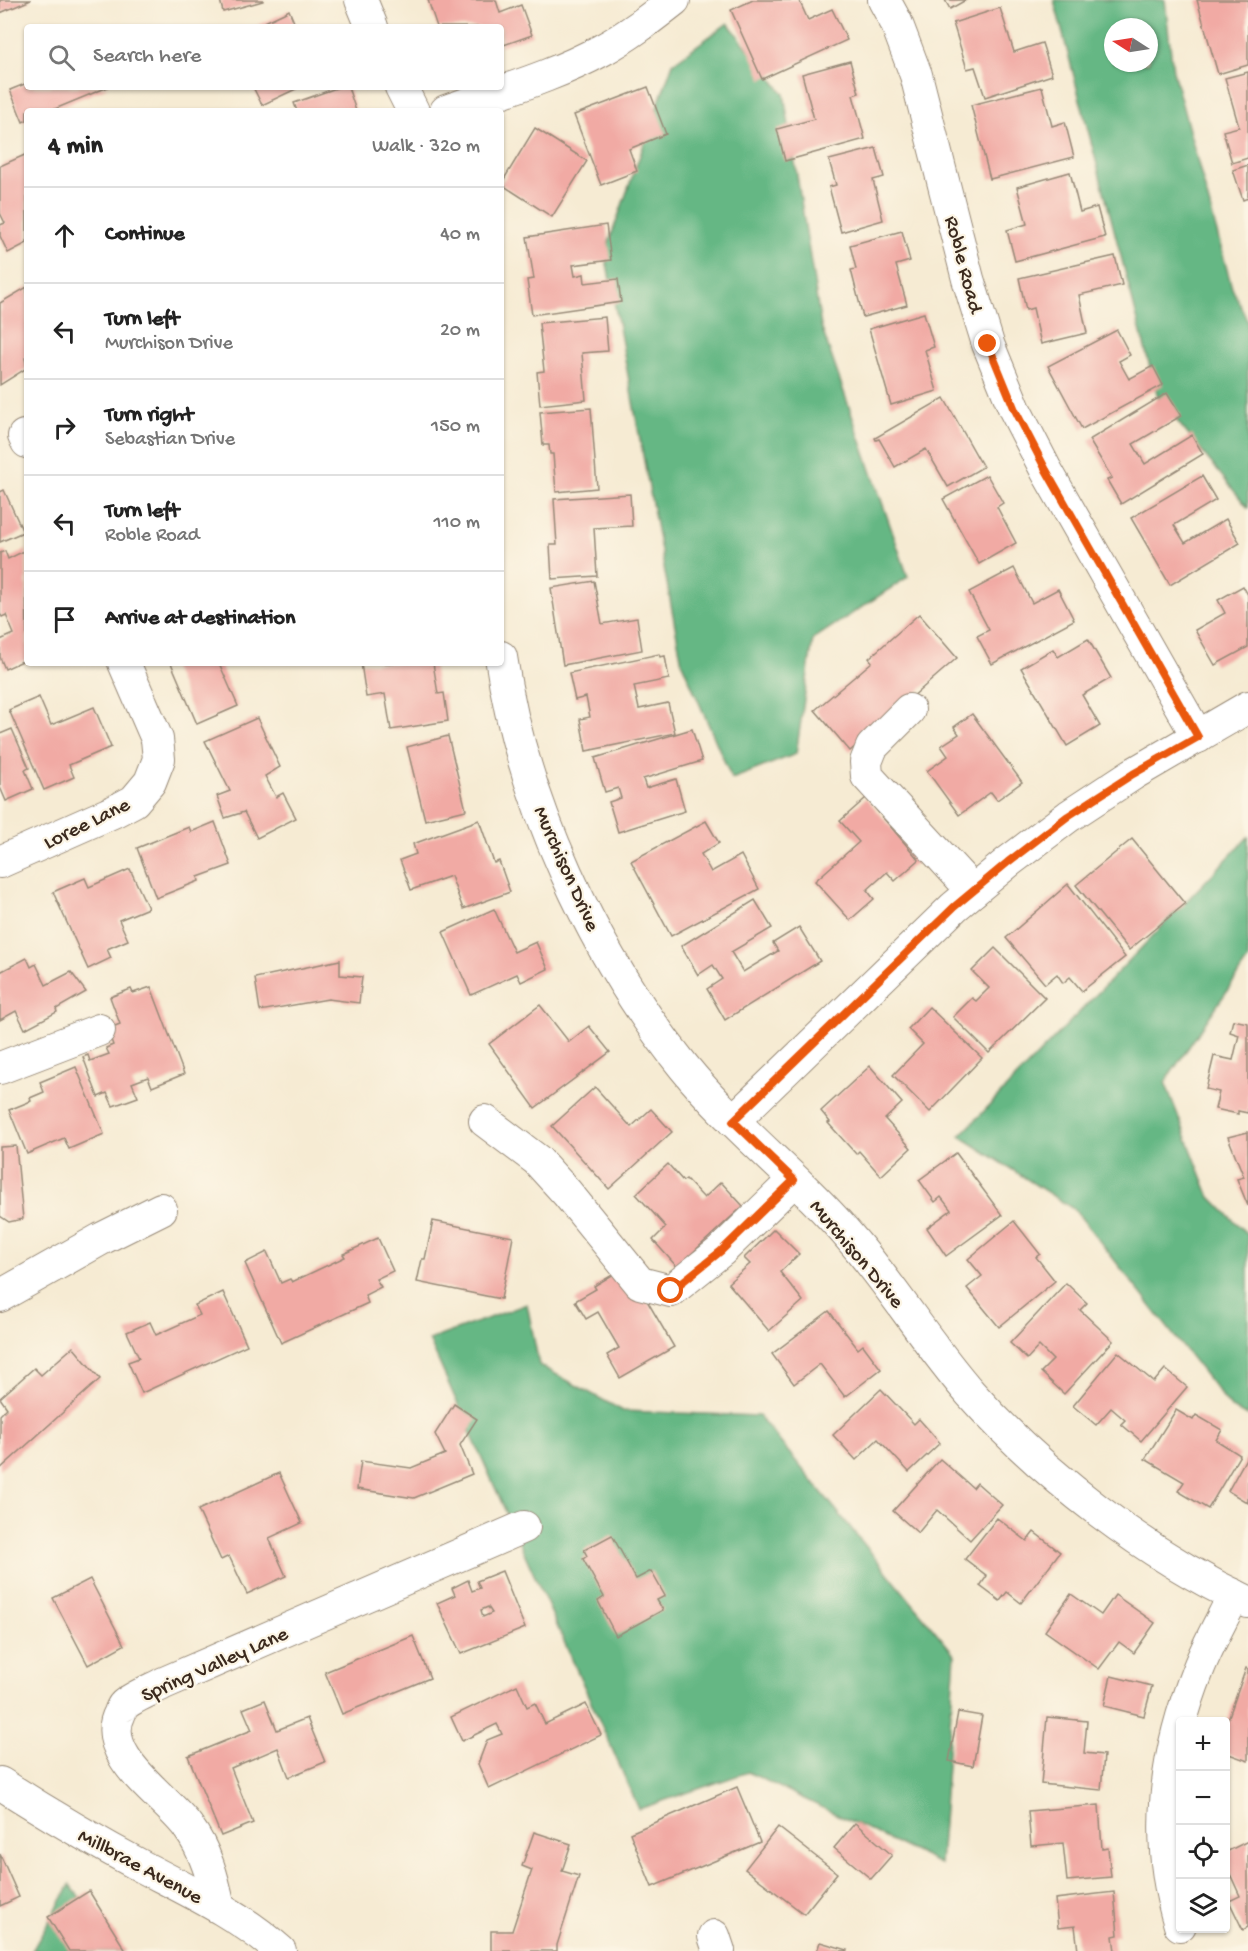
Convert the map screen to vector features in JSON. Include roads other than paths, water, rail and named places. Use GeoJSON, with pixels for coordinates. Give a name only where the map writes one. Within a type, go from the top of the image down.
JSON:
{"type":"FeatureCollection","features":[{"type":"Feature","properties":{"kind":"street"},"geometry":{"type":"LineString","coordinates":[[362,0],[371,24]]}},
{"type":"Feature","properties":{"kind":"street"},"geometry":{"type":"LineString","coordinates":[[504,90],[601,51],[645,23],[674,0]]}},
{"type":"Feature","properties":{"kind":"street","name":"Roble Road"},"geometry":{"type":"LineString","coordinates":[[884,0],[896,22],[916,75],[968,279],[988,344],[1015,410],[1046,470],[1198,737]]}},
{"type":"Feature","properties":{"kind":"street"},"geometry":{"type":"LineString","coordinates":[[402,90],[412,108]]}},
{"type":"Feature","properties":{"kind":"street"},"geometry":{"type":"LineString","coordinates":[[454,108],[503,90]]}},
{"type":"Feature","properties":{"kind":"street","name":"Loree Lane"},"geometry":{"type":"LineString","coordinates":[[0,862],[134,801],[150,782],[159,759],[157,739],[125,666]]}},
{"type":"Feature","properties":{"kind":"street","name":"Murchison Drive"},"geometry":{"type":"LineString","coordinates":[[503,666],[517,732],[539,806],[567,874],[601,942],[641,1009],[684,1068],[733,1121],[852,1239],[889,1285],[933,1348],[972,1395],[1016,1440],[1116,1523],[1172,1560],[1241,1598]]}},
{"type":"Feature","properties":{"kind":"street"},"geometry":{"type":"LineString","coordinates":[[733,1121],[924,936],[1008,862],[1068,816],[1133,774],[1248,707]]}},
{"type":"Feature","properties":{"kind":"street"},"geometry":{"type":"LineString","coordinates":[[909,710],[872,747],[866,762],[867,776],[973,891]]}},
{"type":"Feature","properties":{"kind":"street"},"geometry":{"type":"LineString","coordinates":[[0,1068],[99,1030]]}},
{"type":"Feature","properties":{"kind":"street"},"geometry":{"type":"LineString","coordinates":[[485,1121],[537,1160],[567,1193],[640,1283],[671,1291],[721,1251],[794,1180]]}},
{"type":"Feature","properties":{"kind":"street"},"geometry":{"type":"LineString","coordinates":[[0,1296],[101,1239],[161,1209]]}},
{"type":"Feature","properties":{"kind":"street","name":"Spring Valley Lane"},"geometry":{"type":"LineString","coordinates":[[219,1907],[210,1866],[188,1826],[154,1793],[131,1765],[115,1736],[115,1721],[124,1705],[164,1683],[524,1527]]}},
{"type":"Feature","properties":{"kind":"street"},"geometry":{"type":"LineString","coordinates":[[1176,1907],[1168,1876],[1164,1822],[1169,1768],[1180,1721],[1199,1668],[1241,1598]]}},
{"type":"Feature","properties":{"kind":"street","name":"Millbrae Avenue"},"geometry":{"type":"LineString","coordinates":[[0,1783],[92,1840],[219,1907],[263,1935],[280,1951]]}},
{"type":"Feature","properties":{"kind":"street"},"geometry":{"type":"LineString","coordinates":[[1183,1933],[1190,1951]]}}]}
